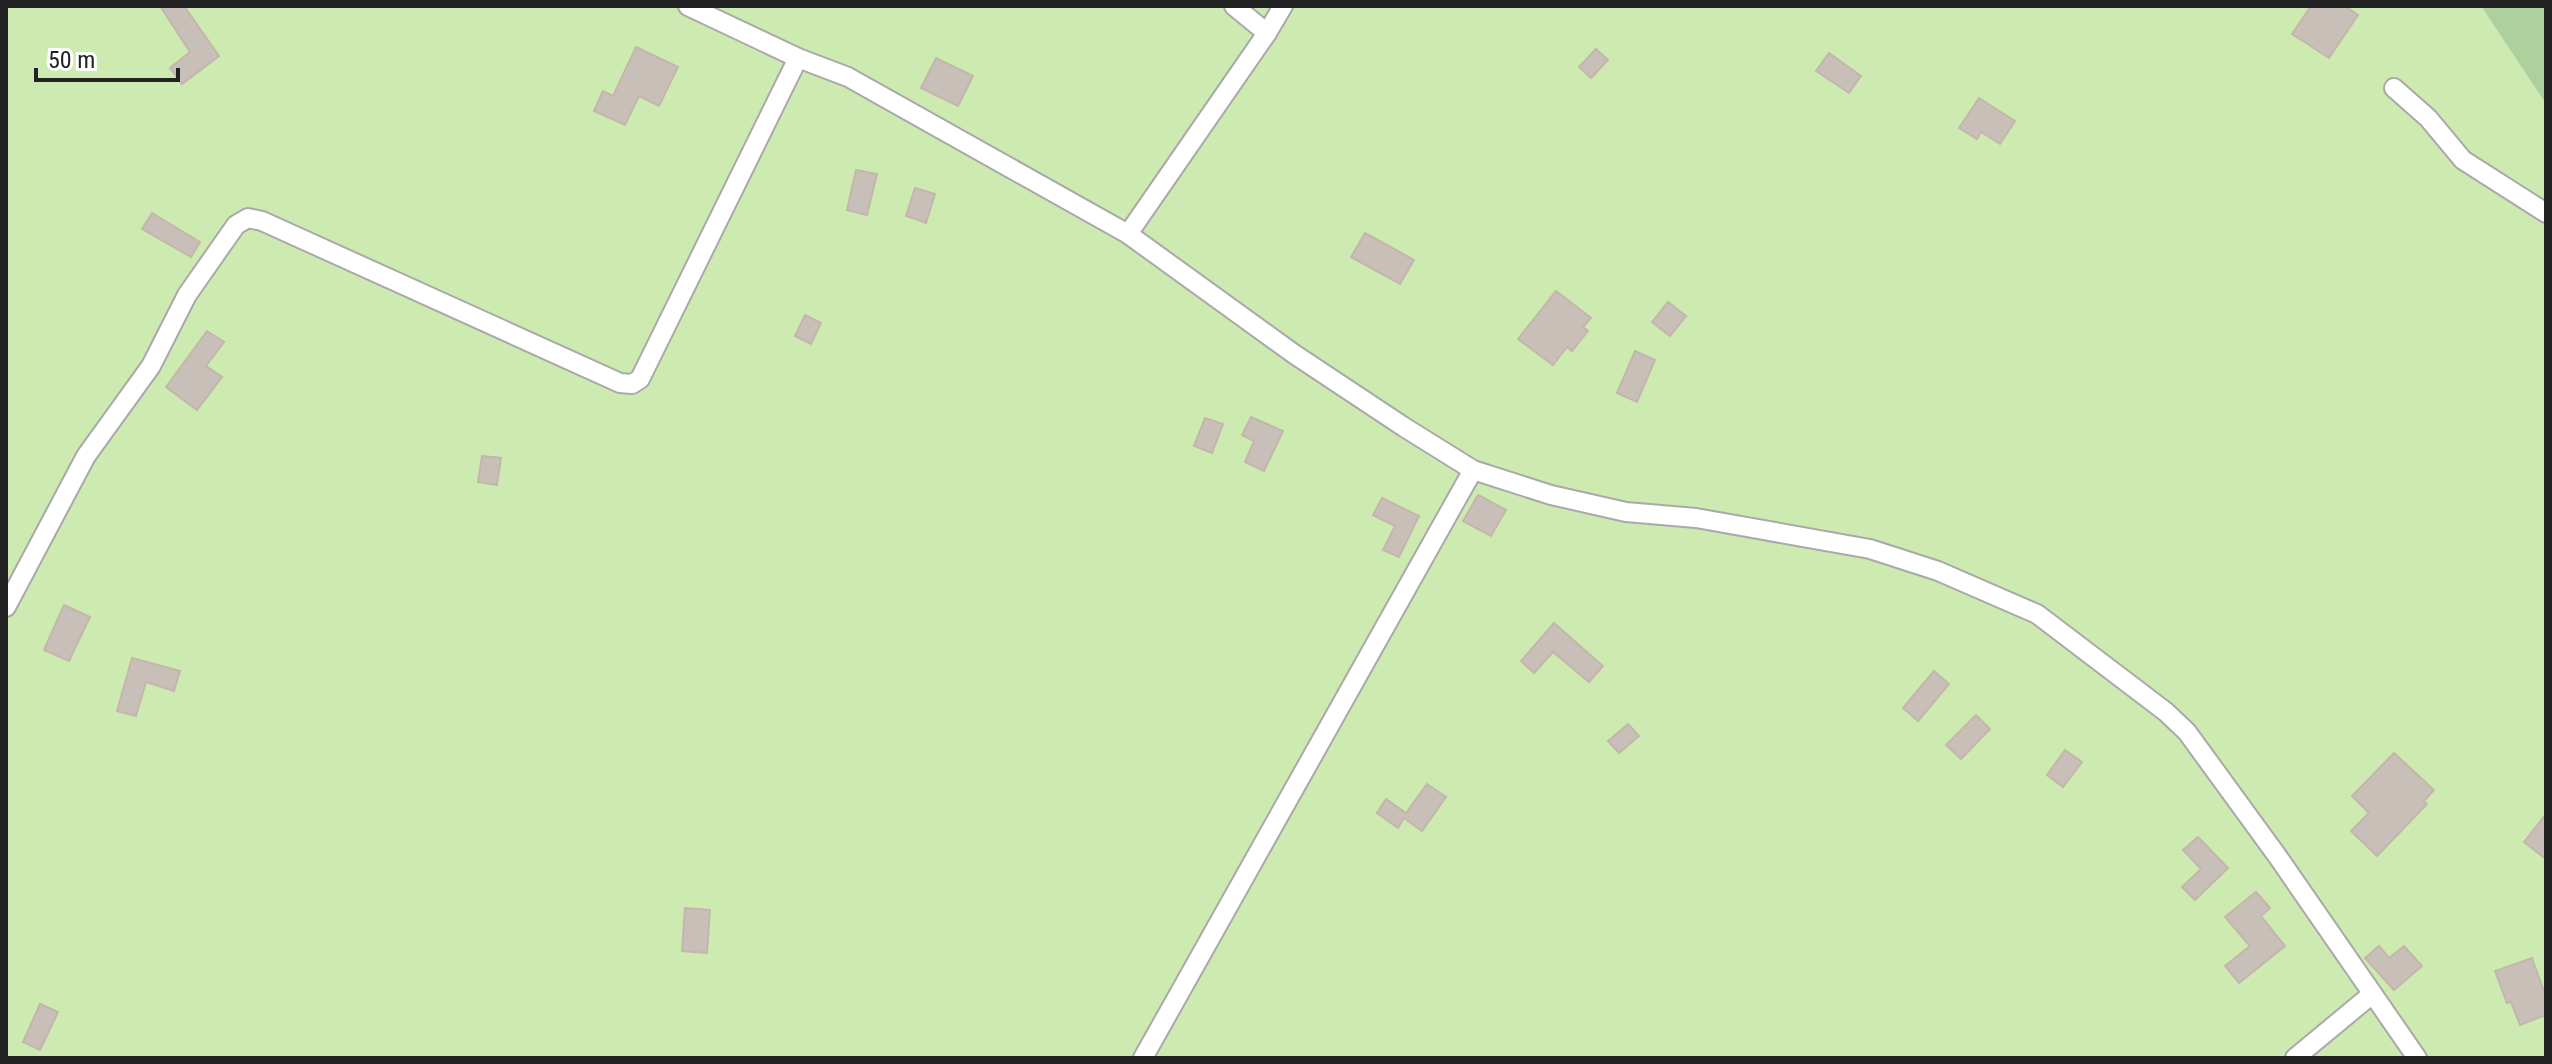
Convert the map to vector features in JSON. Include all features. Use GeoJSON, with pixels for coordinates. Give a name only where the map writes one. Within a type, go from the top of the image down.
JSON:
{"type":"FeatureCollection","features":[{"type":"Feature","properties":{"kind":"street"},"geometry":{"type":"LineString","coordinates":[[688,6],[798,58],[848,77],[1128,234],[1294,354],[1473,470],[1551,495],[1626,512],[1696,518],[1870,549],[1938,571],[2037,614],[2166,712],[2187,732],[2417,1058]]}},
{"type":"Feature","properties":{"kind":"street"},"geometry":{"type":"LineString","coordinates":[[1234,6],[1267,33]]}},
{"type":"Feature","properties":{"kind":"street"},"geometry":{"type":"LineString","coordinates":[[1128,234],[1283,6]]}},
{"type":"Feature","properties":{"kind":"street"},"geometry":{"type":"LineString","coordinates":[[6,607],[86,456],[151,366],[187,295],[236,225],[248,218],[262,221],[620,383],[632,384],[640,379],[681,301],[798,58]]}},
{"type":"Feature","properties":{"kind":"street"},"geometry":{"type":"LineString","coordinates":[[2394,88],[2428,118],[2463,160],[2546,213]]}},
{"type":"Feature","properties":{"kind":"street"},"geometry":{"type":"LineString","coordinates":[[1143,1058],[1473,470]]}},
{"type":"Feature","properties":{"kind":"street"},"geometry":{"type":"LineString","coordinates":[[2295,1058],[2371,995]]}},
{"type":"Feature","properties":{"kind":"green space"},"geometry":{"type":"Polygon","coordinates":[[[6,6],[2481,6],[2546,104],[2546,1058],[6,1058],[6,6]]]}},
{"type":"Feature","properties":{"kind":"green space"},"geometry":{"type":"Polygon","coordinates":[[[2481,6],[2546,6],[2546,104],[2481,6]]]}},
{"type":"Feature","properties":{"kind":"building"},"geometry":{"type":"Polygon","coordinates":[[[160,6],[184,6],[219,56],[182,84],[170,68],[190,52],[160,6]]]}},
{"type":"Feature","properties":{"kind":"building"},"geometry":{"type":"Polygon","coordinates":[[[2311,6],[2345,6],[2358,15],[2329,58],[2292,34],[2311,6]]]}},
{"type":"Feature","properties":{"kind":"building"},"geometry":{"type":"Polygon","coordinates":[[[636,47],[678,67],[659,106],[639,96],[625,125],[594,111],[603,91],[613,96],[636,47]]]}},
{"type":"Feature","properties":{"kind":"building"},"geometry":{"type":"Polygon","coordinates":[[[1596,49],[1608,60],[1591,78],[1579,67],[1596,49]]]}},
{"type":"Feature","properties":{"kind":"building"},"geometry":{"type":"Polygon","coordinates":[[[1829,53],[1861,76],[1849,93],[1816,71],[1829,53]]]}},
{"type":"Feature","properties":{"kind":"building"},"geometry":{"type":"Polygon","coordinates":[[[936,58],[973,76],[958,106],[921,88],[936,58]]]}},
{"type":"Feature","properties":{"kind":"building"},"geometry":{"type":"Polygon","coordinates":[[[1979,98],[2015,121],[2000,144],[1981,132],[1977,139],[1959,128],[1979,98]]]}},
{"type":"Feature","properties":{"kind":"building"},"geometry":{"type":"Polygon","coordinates":[[[856,170],[877,174],[867,215],[847,210],[856,170]]]}},
{"type":"Feature","properties":{"kind":"building"},"geometry":{"type":"Polygon","coordinates":[[[915,188],[935,194],[926,223],[906,216],[915,188]]]}},
{"type":"Feature","properties":{"kind":"building"},"geometry":{"type":"Polygon","coordinates":[[[152,213],[200,242],[191,257],[142,229],[152,213]]]}},
{"type":"Feature","properties":{"kind":"building"},"geometry":{"type":"Polygon","coordinates":[[[1365,233],[1414,260],[1400,284],[1351,257],[1365,233]]]}},
{"type":"Feature","properties":{"kind":"building"},"geometry":{"type":"Polygon","coordinates":[[[1556,291],[1591,318],[1583,327],[1588,331],[1572,351],[1567,347],[1553,365],[1518,339],[1556,291]]]}},
{"type":"Feature","properties":{"kind":"building"},"geometry":{"type":"Polygon","coordinates":[[[1668,302],[1686,316],[1670,336],[1652,322],[1668,302]]]}},
{"type":"Feature","properties":{"kind":"building"},"geometry":{"type":"Polygon","coordinates":[[[805,315],[821,323],[811,344],[795,336],[805,315]]]}},
{"type":"Feature","properties":{"kind":"building"},"geometry":{"type":"Polygon","coordinates":[[[207,331],[224,342],[206,366],[222,377],[197,410],[166,387],[207,331]]]}},
{"type":"Feature","properties":{"kind":"building"},"geometry":{"type":"Polygon","coordinates":[[[1635,351],[1655,360],[1637,402],[1617,393],[1635,351]]]}},
{"type":"Feature","properties":{"kind":"building"},"geometry":{"type":"Polygon","coordinates":[[[1251,417],[1283,431],[1264,471],[1245,462],[1254,441],[1242,435],[1251,417]]]}},
{"type":"Feature","properties":{"kind":"building"},"geometry":{"type":"Polygon","coordinates":[[[1205,418],[1223,424],[1212,453],[1194,446],[1205,418]]]}},
{"type":"Feature","properties":{"kind":"building"},"geometry":{"type":"Polygon","coordinates":[[[482,456],[501,458],[497,485],[478,482],[482,456]]]}},
{"type":"Feature","properties":{"kind":"building"},"geometry":{"type":"Polygon","coordinates":[[[1478,495],[1506,510],[1491,536],[1463,521],[1478,495]]]}},
{"type":"Feature","properties":{"kind":"building"},"geometry":{"type":"Polygon","coordinates":[[[1382,498],[1419,516],[1399,557],[1383,550],[1395,526],[1373,515],[1382,498]]]}},
{"type":"Feature","properties":{"kind":"building"},"geometry":{"type":"Polygon","coordinates":[[[64,605],[90,617],[69,661],[44,650],[64,605]]]}},
{"type":"Feature","properties":{"kind":"building"},"geometry":{"type":"Polygon","coordinates":[[[1554,623],[1603,666],[1589,682],[1553,652],[1534,673],[1521,661],[1554,623]]]}},
{"type":"Feature","properties":{"kind":"building"},"geometry":{"type":"Polygon","coordinates":[[[132,658],[180,671],[174,691],[146,682],[136,716],[117,711],[132,658]]]}},
{"type":"Feature","properties":{"kind":"building"},"geometry":{"type":"Polygon","coordinates":[[[1934,671],[1949,684],[1918,721],[1903,708],[1934,671]]]}},
{"type":"Feature","properties":{"kind":"building"},"geometry":{"type":"Polygon","coordinates":[[[1976,715],[1990,729],[1961,759],[1946,745],[1976,715]]]}},
{"type":"Feature","properties":{"kind":"building"},"geometry":{"type":"Polygon","coordinates":[[[1628,724],[1639,736],[1619,753],[1608,741],[1628,724]]]}},
{"type":"Feature","properties":{"kind":"building"},"geometry":{"type":"Polygon","coordinates":[[[2065,750],[2082,762],[2063,787],[2047,775],[2065,750]]]}},
{"type":"Feature","properties":{"kind":"building"},"geometry":{"type":"Polygon","coordinates":[[[2394,753],[2434,790],[2424,801],[2427,804],[2377,856],[2351,831],[2369,813],[2352,796],[2394,753]]]}},
{"type":"Feature","properties":{"kind":"building"},"geometry":{"type":"Polygon","coordinates":[[[1427,784],[1446,797],[1422,831],[1404,818],[1398,828],[1377,813],[1386,799],[1406,813],[1427,784]]]}},
{"type":"Feature","properties":{"kind":"building"},"geometry":{"type":"Polygon","coordinates":[[[2546,814],[2546,859],[2524,842],[2546,814]]]}},
{"type":"Feature","properties":{"kind":"building"},"geometry":{"type":"Polygon","coordinates":[[[2198,837],[2228,868],[2195,900],[2182,887],[2201,869],[2183,850],[2198,837]]]}},
{"type":"Feature","properties":{"kind":"building"},"geometry":{"type":"Polygon","coordinates":[[[2256,892],[2270,908],[2261,916],[2285,946],[2239,983],[2225,966],[2250,946],[2225,917],[2256,892]]]}},
{"type":"Feature","properties":{"kind":"building"},"geometry":{"type":"Polygon","coordinates":[[[685,908],[710,910],[707,953],[682,951],[685,908]]]}},
{"type":"Feature","properties":{"kind":"building"},"geometry":{"type":"Polygon","coordinates":[[[2379,946],[2389,958],[2404,946],[2422,966],[2394,990],[2365,958],[2379,946]]]}},
{"type":"Feature","properties":{"kind":"building"},"geometry":{"type":"Polygon","coordinates":[[[2532,958],[2546,997],[2546,1015],[2520,1025],[2511,1002],[2507,1003],[2495,971],[2532,958]]]}},
{"type":"Feature","properties":{"kind":"building"},"geometry":{"type":"Polygon","coordinates":[[[40,1004],[58,1012],[40,1050],[23,1042],[40,1004]]]}}]}
